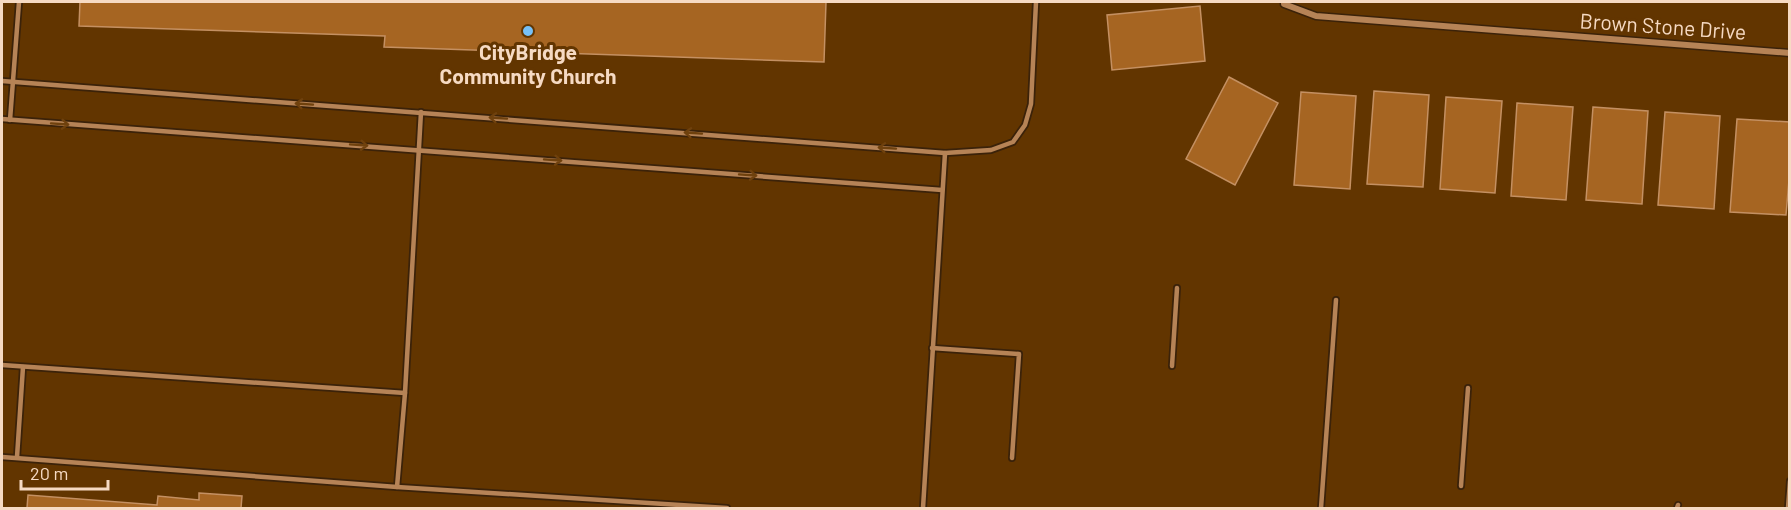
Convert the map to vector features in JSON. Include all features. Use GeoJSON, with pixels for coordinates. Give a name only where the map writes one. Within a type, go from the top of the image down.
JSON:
{"type":"FeatureCollection","features":[{"type":"Feature","properties":{"kind":"street","name":"Brown Stone Drive"},"geometry":{"type":"LineString","coordinates":[[1284,3],[1316,16],[1790,53]]}},
{"type":"Feature","properties":{"kind":"lane"},"geometry":{"type":"LineString","coordinates":[[10,120],[19,2]]}},
{"type":"Feature","properties":{"kind":"lane"},"geometry":{"type":"LineString","coordinates":[[2,81],[945,153],[991,150],[1013,141],[1025,124],[1031,104],[1036,2]]}},
{"type":"Feature","properties":{"kind":"lane"},"geometry":{"type":"LineString","coordinates":[[397,487],[405,393],[421,112]]}},
{"type":"Feature","properties":{"kind":"lane"},"geometry":{"type":"LineString","coordinates":[[2,119],[942,190]]}},
{"type":"Feature","properties":{"kind":"lane"},"geometry":{"type":"LineString","coordinates":[[923,508],[945,153]]}},
{"type":"Feature","properties":{"kind":"lane"},"geometry":{"type":"LineString","coordinates":[[1172,366],[1177,288]]}},
{"type":"Feature","properties":{"kind":"lane"},"geometry":{"type":"LineString","coordinates":[[1321,508],[1336,300]]}},
{"type":"Feature","properties":{"kind":"lane"},"geometry":{"type":"LineString","coordinates":[[932,348],[1019,354],[1012,458]]}},
{"type":"Feature","properties":{"kind":"lane"},"geometry":{"type":"LineString","coordinates":[[2,365],[405,393]]}},
{"type":"Feature","properties":{"kind":"lane"},"geometry":{"type":"LineString","coordinates":[[17,457],[23,367]]}},
{"type":"Feature","properties":{"kind":"lane"},"geometry":{"type":"LineString","coordinates":[[1461,486],[1468,388]]}},
{"type":"Feature","properties":{"kind":"lane"},"geometry":{"type":"LineString","coordinates":[[2,457],[397,487],[727,508]]}},
{"type":"Feature","properties":{"kind":"lane"},"geometry":{"type":"LineString","coordinates":[[1788,508],[1790,481]]}},
{"type":"Feature","properties":{"kind":"building","name":"CityBridge Community Church"},"geometry":{"type":"Polygon","coordinates":[[[80,2],[826,2],[824,62],[384,47],[385,36],[79,26],[80,2]]]}},
{"type":"Feature","properties":{"kind":"building"},"geometry":{"type":"Polygon","coordinates":[[[1200,6],[1205,61],[1112,70],[1107,15],[1200,6]]]}},
{"type":"Feature","properties":{"kind":"building"},"geometry":{"type":"Polygon","coordinates":[[[1229,77],[1278,103],[1235,185],[1186,159],[1229,77]]]}},
{"type":"Feature","properties":{"kind":"building"},"geometry":{"type":"Polygon","coordinates":[[[1374,91],[1429,95],[1423,187],[1367,184],[1374,91]]]}},
{"type":"Feature","properties":{"kind":"building"},"geometry":{"type":"Polygon","coordinates":[[[1301,92],[1356,96],[1350,189],[1294,185],[1301,92]]]}},
{"type":"Feature","properties":{"kind":"building"},"geometry":{"type":"Polygon","coordinates":[[[1446,97],[1502,101],[1495,193],[1440,189],[1446,97]]]}},
{"type":"Feature","properties":{"kind":"building"},"geometry":{"type":"Polygon","coordinates":[[[1517,103],[1573,107],[1566,200],[1511,196],[1517,103]]]}},
{"type":"Feature","properties":{"kind":"building"},"geometry":{"type":"Polygon","coordinates":[[[1593,107],[1648,111],[1642,204],[1586,200],[1593,107]]]}},
{"type":"Feature","properties":{"kind":"building"},"geometry":{"type":"Polygon","coordinates":[[[1665,112],[1720,116],[1714,209],[1658,205],[1665,112]]]}},
{"type":"Feature","properties":{"kind":"building"},"geometry":{"type":"Polygon","coordinates":[[[1737,119],[1790,122],[1790,168],[1786,215],[1730,212],[1737,119]]]}},
{"type":"Feature","properties":{"kind":"building"},"geometry":{"type":"Polygon","coordinates":[[[199,493],[242,496],[241,508],[27,508],[28,495],[157,505],[158,496],[199,500],[199,493]]]}},
{"type":"Feature","properties":{"kind":"place","name":"CityBridge Community Church"},"geometry":{"type":"Point","coordinates":[528,31]}}]}
